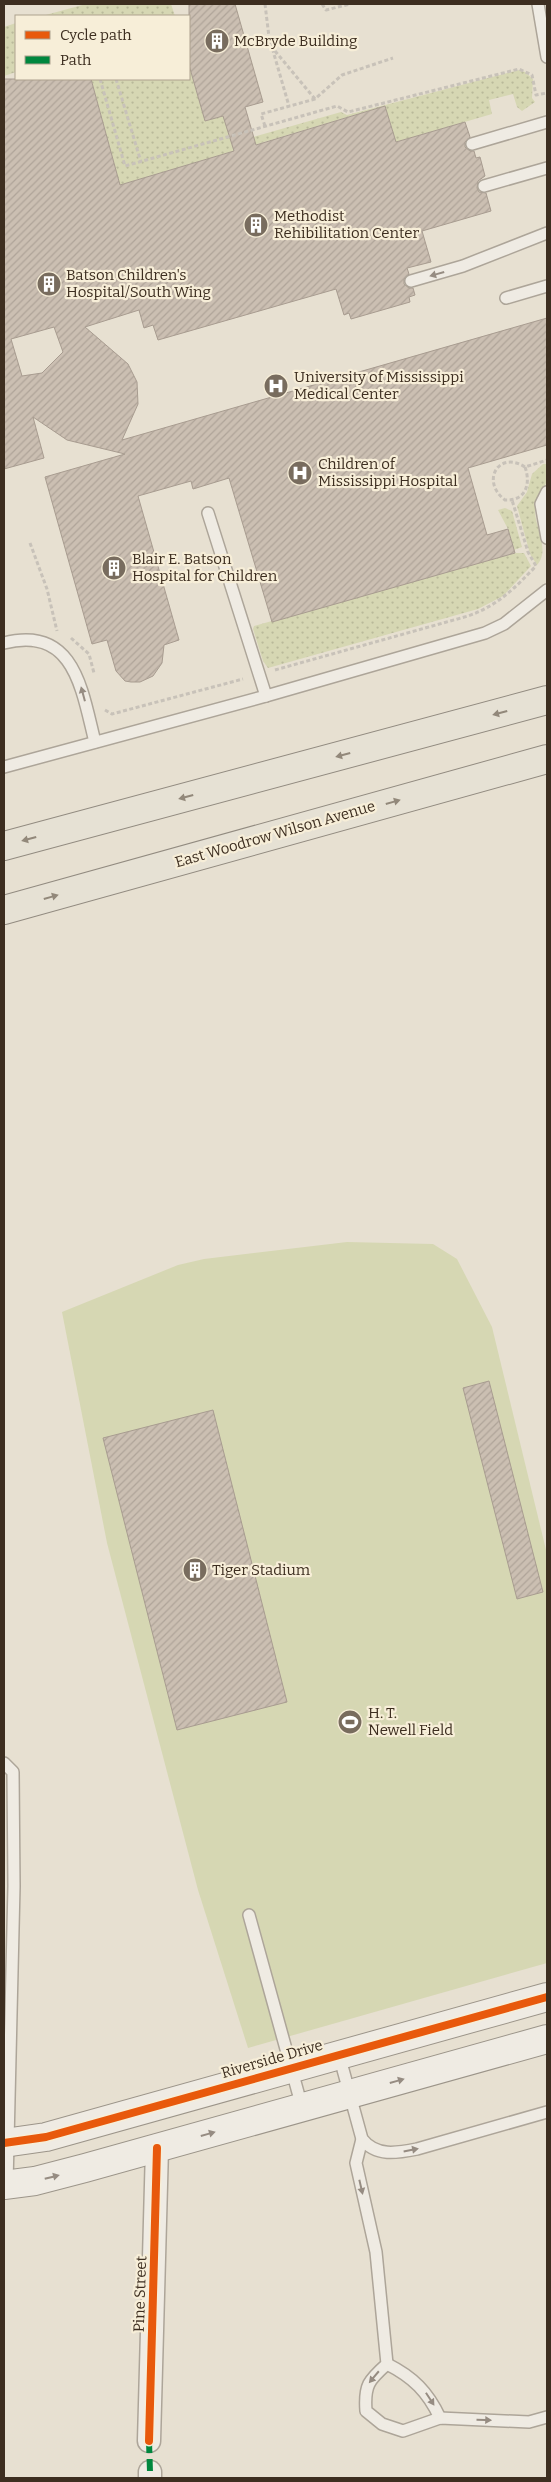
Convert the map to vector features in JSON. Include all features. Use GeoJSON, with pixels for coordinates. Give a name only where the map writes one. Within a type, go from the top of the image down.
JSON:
{"type":"FeatureCollection","features":[{"type":"Feature","properties":{"kind":"main road"},"geometry":{"type":"LineString","coordinates":[[4,846],[547,700]]}},
{"type":"Feature","properties":{"kind":"main road","name":"East Woodrow Wilson Avenue"},"geometry":{"type":"LineString","coordinates":[[4,910],[547,759]]}},
{"type":"Feature","properties":{"kind":"street","name":"Riverside Drive"},"geometry":{"type":"LineString","coordinates":[[6,2143],[46,2137],[547,1997]]}},
{"type":"Feature","properties":{"kind":"street"},"geometry":{"type":"LineString","coordinates":[[5,2184],[44,2179],[547,2039]]}},
{"type":"Feature","properties":{"kind":"street","name":"Pine Street"},"geometry":{"type":"LineString","coordinates":[[149,2441],[157,2148]]}},
{"type":"Feature","properties":{"kind":"lane"},"geometry":{"type":"LineString","coordinates":[[538,4],[547,57]]}},
{"type":"Feature","properties":{"kind":"lane"},"geometry":{"type":"LineString","coordinates":[[472,144],[547,122]]}},
{"type":"Feature","properties":{"kind":"lane"},"geometry":{"type":"LineString","coordinates":[[484,186],[547,168]]}},
{"type":"Feature","properties":{"kind":"lane"},"geometry":{"type":"LineString","coordinates":[[411,281],[463,266],[547,233]]}},
{"type":"Feature","properties":{"kind":"lane"},"geometry":{"type":"LineString","coordinates":[[506,298],[547,286]]}},
{"type":"Feature","properties":{"kind":"lane"},"geometry":{"type":"LineString","coordinates":[[547,492],[541,504],[547,538]]}},
{"type":"Feature","properties":{"kind":"lane"},"geometry":{"type":"LineString","coordinates":[[208,513],[266,696]]}},
{"type":"Feature","properties":{"kind":"lane"},"geometry":{"type":"LineString","coordinates":[[4,767],[266,696],[485,633],[504,624],[547,590]]}},
{"type":"Feature","properties":{"kind":"lane"},"geometry":{"type":"LineString","coordinates":[[4,643],[30,638],[46,643],[62,654],[78,678],[95,742]]}},
{"type":"Feature","properties":{"kind":"lane"},"geometry":{"type":"LineString","coordinates":[[4,1764],[13,1772],[14,1886],[5,2184]]}},
{"type":"Feature","properties":{"kind":"lane"},"geometry":{"type":"LineString","coordinates":[[249,1915],[302,2107]]}},
{"type":"Feature","properties":{"kind":"lane"},"geometry":{"type":"LineString","coordinates":[[339,2055],[362,2140],[368,2147],[380,2152],[398,2153],[450,2141],[547,2112]]}},
{"type":"Feature","properties":{"kind":"lane"},"geometry":{"type":"LineString","coordinates":[[362,2140],[356,2163],[376,2252],[387,2364]]}},
{"type":"Feature","properties":{"kind":"lane"},"geometry":{"type":"LineString","coordinates":[[387,2364],[371,2378],[365,2393],[366,2410],[382,2424],[403,2431],[440,2418],[529,2422],[547,2417]]}},
{"type":"Feature","properties":{"kind":"lane"},"geometry":{"type":"LineString","coordinates":[[387,2364],[405,2372],[421,2386],[433,2403],[440,2418]]}},
{"type":"Feature","properties":{"kind":"path"},"geometry":{"type":"LineString","coordinates":[[266,4],[273,49],[289,106]]}},
{"type":"Feature","properties":{"kind":"path"},"geometry":{"type":"LineString","coordinates":[[322,4],[326,10],[350,4]]}},
{"type":"Feature","properties":{"kind":"path"},"geometry":{"type":"LineString","coordinates":[[273,49],[315,99]]}},
{"type":"Feature","properties":{"kind":"path"},"geometry":{"type":"LineString","coordinates":[[265,126],[261,114],[315,99],[342,75],[393,58]]}},
{"type":"Feature","properties":{"kind":"path"},"geometry":{"type":"LineString","coordinates":[[100,80],[125,166],[337,106],[348,112],[519,69],[532,75],[536,95],[547,93]]}},
{"type":"Feature","properties":{"kind":"path"},"geometry":{"type":"LineString","coordinates":[[116,80],[141,162]]}},
{"type":"Feature","properties":{"kind":"path"},"geometry":{"type":"LineString","coordinates":[[525,467],[547,460]]}},
{"type":"Feature","properties":{"kind":"path"},"geometry":{"type":"LineString","coordinates":[[506,462],[518,462],[525,467],[529,479],[523,495],[512,500],[506,500],[495,488],[493,472],[506,462]]}},
{"type":"Feature","properties":{"kind":"path"},"geometry":{"type":"LineString","coordinates":[[104,706],[106,711],[112,714],[468,616],[496,604],[509,595],[536,566],[528,552],[512,500]]}},
{"type":"Feature","properties":{"kind":"path"},"geometry":{"type":"LineString","coordinates":[[30,543],[47,589],[58,632],[76,641],[89,654],[96,682]]}},
{"type":"Feature","properties":{"kind":"green space"},"geometry":{"type":"Polygon","coordinates":[[[86,4],[171,4],[175,15],[46,15],[86,4]]]}},
{"type":"Feature","properties":{"kind":"green space"},"geometry":{"type":"Polygon","coordinates":[[[15,23],[15,72],[4,76],[4,27],[15,23]]]}},
{"type":"Feature","properties":{"kind":"green space"},"geometry":{"type":"Polygon","coordinates":[[[190,68],[205,121],[223,116],[253,137],[341,112],[347,115],[519,70],[525,72],[533,79],[532,98],[535,102],[522,111],[517,107],[513,94],[489,100],[492,114],[396,142],[385,106],[120,185],[91,80],[190,80],[190,68]]]}},
{"type":"Feature","properties":{"kind":"green space"},"geometry":{"type":"Polygon","coordinates":[[[543,464],[547,464],[547,480],[536,503],[535,512],[542,547],[541,559],[537,565],[530,554],[517,506],[527,492],[532,474],[543,464]]]}},
{"type":"Feature","properties":{"kind":"green space"},"geometry":{"type":"Polygon","coordinates":[[[505,508],[512,511],[522,547],[514,550],[508,529],[498,510],[505,508]]]}},
{"type":"Feature","properties":{"kind":"green space"},"geometry":{"type":"Polygon","coordinates":[[[515,553],[524,553],[531,566],[503,596],[478,609],[268,668],[263,661],[253,629],[254,626],[515,553]]]}},
{"type":"Feature","properties":{"kind":"green space","name":"H. T. Newell Field"},"geometry":{"type":"Polygon","coordinates":[[[347,1242],[433,1244],[457,1259],[492,1327],[547,1554],[547,1963],[248,2048],[198,1890],[107,1543],[62,1312],[178,1265],[204,1259],[347,1242]]]}},
{"type":"Feature","properties":{"kind":"building"},"geometry":{"type":"Polygon","coordinates":[[[189,4],[235,4],[263,102],[245,107],[256,145],[385,106],[396,142],[465,122],[470,137],[465,142],[465,147],[470,151],[474,151],[476,158],[480,157],[485,176],[478,181],[477,188],[479,192],[486,193],[491,211],[422,231],[431,262],[407,268],[409,274],[404,279],[404,284],[409,288],[413,288],[415,295],[409,297],[410,302],[351,319],[349,313],[344,315],[336,289],[158,340],[153,325],[144,328],[139,310],[85,327],[128,364],[137,382],[138,404],[122,440],[547,318],[547,445],[468,468],[487,535],[508,529],[515,553],[272,622],[229,478],[193,489],[191,481],[138,496],[179,640],[164,645],[162,663],[153,676],[140,682],[131,682],[125,681],[116,671],[107,640],[92,644],[45,477],[125,454],[67,440],[33,417],[44,458],[4,469],[4,79],[91,80],[120,185],[234,151],[223,116],[205,121],[190,68],[189,4]],[[54,327],[11,339],[22,376],[42,373],[63,352],[54,327]]]}},
{"type":"Feature","properties":{"kind":"building"},"geometry":{"type":"Polygon","coordinates":[[[489,1381],[543,1592],[517,1599],[463,1388],[489,1381]]]}},
{"type":"Feature","properties":{"kind":"building","name":"Tiger Stadium"},"geometry":{"type":"Polygon","coordinates":[[[213,1410],[287,1702],[177,1730],[103,1438],[213,1410]]]}},
{"type":"Feature","properties":{"kind":"marked path"},"geometry":{"type":"LineString","coordinates":[[149,2441],[150,2472]]}},
{"type":"Feature","properties":{"kind":"cycle path"},"geometry":{"type":"LineString","coordinates":[[4,2143],[46,2137],[547,1997]]}},
{"type":"Feature","properties":{"kind":"cycle path"},"geometry":{"type":"LineString","coordinates":[[149,2441],[157,2148]]}},
{"type":"Feature","properties":{"kind":"place","name":"McBryde Building"},"geometry":{"type":"Point","coordinates":[217,41]}},
{"type":"Feature","properties":{"kind":"place","name":"Methodist Rehibilitation Center"},"geometry":{"type":"Point","coordinates":[256,225]}},
{"type":"Feature","properties":{"kind":"place","name":"Batson Children's Hospital/South Wing"},"geometry":{"type":"Point","coordinates":[49,284]}},
{"type":"Feature","properties":{"kind":"place","name":"University of Mississippi Medical Center"},"geometry":{"type":"Point","coordinates":[276,386]}},
{"type":"Feature","properties":{"kind":"place","name":"Children of Mississippi Hospital"},"geometry":{"type":"Point","coordinates":[300,473]}},
{"type":"Feature","properties":{"kind":"place","name":"Blair E. Batson Hospital for Children"},"geometry":{"type":"Point","coordinates":[114,568]}},
{"type":"Feature","properties":{"kind":"place","name":"Tiger Stadium"},"geometry":{"type":"Point","coordinates":[195,1570]}},
{"type":"Feature","properties":{"kind":"place","name":"H. T. Newell Field"},"geometry":{"type":"Point","coordinates":[350,1722]}}]}
